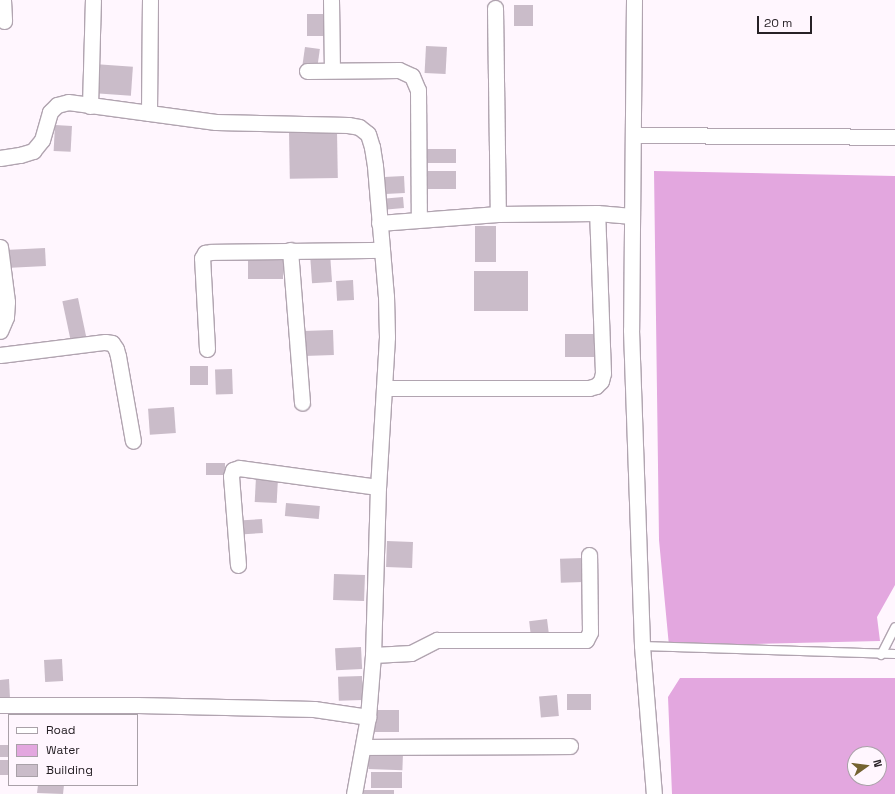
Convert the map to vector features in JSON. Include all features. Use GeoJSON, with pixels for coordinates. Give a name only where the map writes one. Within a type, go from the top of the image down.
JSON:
{"type":"FeatureCollection","features":[{"type":"Feature","properties":{"kind":"street"},"geometry":{"type":"LineString","coordinates":[[4,0],[4,21]]}},
{"type":"Feature","properties":{"kind":"street"},"geometry":{"type":"LineString","coordinates":[[90,106],[93,0]]}},
{"type":"Feature","properties":{"kind":"street"},"geometry":{"type":"LineString","coordinates":[[149,113],[150,0]]}},
{"type":"Feature","properties":{"kind":"street"},"geometry":{"type":"LineString","coordinates":[[331,0],[332,70]]}},
{"type":"Feature","properties":{"kind":"street"},"geometry":{"type":"LineString","coordinates":[[634,0],[631,330],[642,646],[654,794]]}},
{"type":"Feature","properties":{"kind":"street"},"geometry":{"type":"LineString","coordinates":[[495,8],[498,214]]}},
{"type":"Feature","properties":{"kind":"street"},"geometry":{"type":"LineString","coordinates":[[307,71],[399,70],[412,76],[418,90],[419,219]]}},
{"type":"Feature","properties":{"kind":"street"},"geometry":{"type":"LineString","coordinates":[[0,158],[20,156],[33,151],[42,140],[50,112],[57,104],[68,102],[216,122],[348,125],[359,127],[368,134],[372,147],[382,250],[386,296],[387,337],[378,487],[373,655],[368,717],[354,794]]}},
{"type":"Feature","properties":{"kind":"street"},"geometry":{"type":"LineString","coordinates":[[633,135],[895,138]]}},
{"type":"Feature","properties":{"kind":"street"},"geometry":{"type":"LineString","coordinates":[[379,224],[419,219],[498,214],[597,214],[632,216]]}},
{"type":"Feature","properties":{"kind":"street"},"geometry":{"type":"LineString","coordinates":[[384,388],[589,388],[596,386],[601,380],[603,373],[597,214]]}},
{"type":"Feature","properties":{"kind":"street"},"geometry":{"type":"LineString","coordinates":[[0,247],[7,302],[6,317],[0,331]]}},
{"type":"Feature","properties":{"kind":"street"},"geometry":{"type":"LineString","coordinates":[[207,349],[202,258],[205,253],[290,250],[382,250]]}},
{"type":"Feature","properties":{"kind":"street"},"geometry":{"type":"LineString","coordinates":[[290,250],[302,403]]}},
{"type":"Feature","properties":{"kind":"street"},"geometry":{"type":"LineString","coordinates":[[0,355],[105,342],[112,343],[116,348],[118,356],[133,441]]}},
{"type":"Feature","properties":{"kind":"street"},"geometry":{"type":"LineString","coordinates":[[238,565],[231,476],[234,470],[239,468],[378,487]]}},
{"type":"Feature","properties":{"kind":"street"},"geometry":{"type":"LineString","coordinates":[[373,655],[410,653],[437,640],[586,640],[590,632],[588,555]]}},
{"type":"Feature","properties":{"kind":"street"},"geometry":{"type":"LineString","coordinates":[[0,704],[145,705],[314,709],[368,717]]}},
{"type":"Feature","properties":{"kind":"street"},"geometry":{"type":"LineString","coordinates":[[362,748],[570,746]]}},
{"type":"Feature","properties":{"kind":"lane"},"geometry":{"type":"LineString","coordinates":[[881,655],[895,627]]}},
{"type":"Feature","properties":{"kind":"lane"},"geometry":{"type":"LineString","coordinates":[[642,646],[881,655],[895,654]]}},
{"type":"Feature","properties":{"kind":"water"},"geometry":{"type":"Polygon","coordinates":[[[654,171],[895,176],[895,585],[877,617],[880,641],[669,646],[659,540],[654,171]]]}},
{"type":"Feature","properties":{"kind":"water"},"geometry":{"type":"Polygon","coordinates":[[[680,678],[895,678],[895,794],[672,794],[668,697],[680,678]]]}},
{"type":"Feature","properties":{"kind":"building"},"geometry":{"type":"Polygon","coordinates":[[[514,5],[533,5],[533,26],[514,26],[514,5]]]}},
{"type":"Feature","properties":{"kind":"building"},"geometry":{"type":"Polygon","coordinates":[[[307,14],[324,14],[324,36],[307,36],[307,14]]]}},
{"type":"Feature","properties":{"kind":"building"},"geometry":{"type":"Polygon","coordinates":[[[426,46],[447,47],[446,74],[425,73],[426,46]]]}},
{"type":"Feature","properties":{"kind":"building"},"geometry":{"type":"Polygon","coordinates":[[[305,47],[320,49],[317,69],[302,67],[305,47]]]}},
{"type":"Feature","properties":{"kind":"building"},"geometry":{"type":"Polygon","coordinates":[[[94,64],[133,67],[131,96],[92,93],[94,64]]]}},
{"type":"Feature","properties":{"kind":"building"},"geometry":{"type":"Polygon","coordinates":[[[55,125],[72,126],[71,152],[54,151],[55,125]]]}},
{"type":"Feature","properties":{"kind":"building"},"geometry":{"type":"Polygon","coordinates":[[[337,131],[338,178],[290,179],[289,132],[337,131]]]}},
{"type":"Feature","properties":{"kind":"building"},"geometry":{"type":"Polygon","coordinates":[[[425,149],[456,149],[456,163],[425,163],[425,149]]]}},
{"type":"Feature","properties":{"kind":"building"},"geometry":{"type":"Polygon","coordinates":[[[422,171],[456,171],[456,189],[422,189],[422,171]]]}},
{"type":"Feature","properties":{"kind":"building"},"geometry":{"type":"Polygon","coordinates":[[[404,176],[405,193],[380,194],[379,177],[404,176]]]}},
{"type":"Feature","properties":{"kind":"building"},"geometry":{"type":"Polygon","coordinates":[[[403,197],[404,208],[381,210],[380,199],[403,197]]]}},
{"type":"Feature","properties":{"kind":"building"},"geometry":{"type":"Polygon","coordinates":[[[475,226],[496,226],[496,262],[475,262],[475,226]]]}},
{"type":"Feature","properties":{"kind":"building"},"geometry":{"type":"Polygon","coordinates":[[[45,248],[46,266],[6,268],[5,250],[45,248]]]}},
{"type":"Feature","properties":{"kind":"building"},"geometry":{"type":"Polygon","coordinates":[[[248,253],[283,253],[283,279],[248,279],[248,253]]]}},
{"type":"Feature","properties":{"kind":"building"},"geometry":{"type":"Polygon","coordinates":[[[330,253],[332,282],[312,283],[310,254],[330,253]]]}},
{"type":"Feature","properties":{"kind":"building"},"geometry":{"type":"Polygon","coordinates":[[[474,271],[528,271],[528,311],[474,311],[474,271]]]}},
{"type":"Feature","properties":{"kind":"building"},"geometry":{"type":"Polygon","coordinates":[[[353,280],[354,300],[337,301],[336,281],[353,280]]]}},
{"type":"Feature","properties":{"kind":"building"},"geometry":{"type":"Polygon","coordinates":[[[78,298],[86,336],[70,339],[62,301],[78,298]]]}},
{"type":"Feature","properties":{"kind":"building"},"geometry":{"type":"Polygon","coordinates":[[[333,330],[334,355],[304,356],[303,331],[333,330]]]}},
{"type":"Feature","properties":{"kind":"building"},"geometry":{"type":"Polygon","coordinates":[[[565,334],[594,334],[594,357],[565,357],[565,334]]]}},
{"type":"Feature","properties":{"kind":"building"},"geometry":{"type":"Polygon","coordinates":[[[190,366],[208,366],[208,385],[190,385],[190,366]]]}},
{"type":"Feature","properties":{"kind":"building"},"geometry":{"type":"Polygon","coordinates":[[[232,369],[233,394],[216,395],[215,370],[232,369]]]}},
{"type":"Feature","properties":{"kind":"building"},"geometry":{"type":"Polygon","coordinates":[[[174,407],[176,433],[150,435],[148,409],[174,407]]]}},
{"type":"Feature","properties":{"kind":"building"},"geometry":{"type":"Polygon","coordinates":[[[206,463],[225,463],[225,475],[206,475],[206,463]]]}},
{"type":"Feature","properties":{"kind":"building"},"geometry":{"type":"Polygon","coordinates":[[[256,477],[278,478],[277,503],[255,502],[256,477]]]}},
{"type":"Feature","properties":{"kind":"building"},"geometry":{"type":"Polygon","coordinates":[[[286,503],[320,506],[319,519],[285,516],[286,503]]]}},
{"type":"Feature","properties":{"kind":"building"},"geometry":{"type":"Polygon","coordinates":[[[262,519],[263,533],[240,535],[239,521],[262,519]]]}},
{"type":"Feature","properties":{"kind":"building"},"geometry":{"type":"Polygon","coordinates":[[[387,541],[413,542],[412,568],[386,567],[387,541]]]}},
{"type":"Feature","properties":{"kind":"building"},"geometry":{"type":"Polygon","coordinates":[[[583,558],[584,582],[561,583],[560,559],[583,558]]]}},
{"type":"Feature","properties":{"kind":"building"},"geometry":{"type":"Polygon","coordinates":[[[334,574],[365,575],[364,601],[333,600],[334,574]]]}},
{"type":"Feature","properties":{"kind":"building"},"geometry":{"type":"Polygon","coordinates":[[[547,619],[549,636],[531,638],[529,621],[547,619]]]}},
{"type":"Feature","properties":{"kind":"building"},"geometry":{"type":"Polygon","coordinates":[[[361,647],[362,669],[336,670],[335,648],[361,647]]]}},
{"type":"Feature","properties":{"kind":"building"},"geometry":{"type":"Polygon","coordinates":[[[62,659],[63,681],[45,682],[44,660],[62,659]]]}},
{"type":"Feature","properties":{"kind":"building"},"geometry":{"type":"Polygon","coordinates":[[[362,676],[363,700],[339,701],[338,677],[362,676]]]}},
{"type":"Feature","properties":{"kind":"building"},"geometry":{"type":"Polygon","coordinates":[[[9,679],[10,699],[0,699],[0,680],[9,679]]]}},
{"type":"Feature","properties":{"kind":"building"},"geometry":{"type":"Polygon","coordinates":[[[567,694],[591,694],[591,710],[567,710],[567,694]]]}},
{"type":"Feature","properties":{"kind":"building"},"geometry":{"type":"Polygon","coordinates":[[[557,695],[559,716],[541,717],[539,697],[557,695]]]}},
{"type":"Feature","properties":{"kind":"building"},"geometry":{"type":"Polygon","coordinates":[[[70,708],[70,714],[32,714],[32,709],[70,708]]]}},
{"type":"Feature","properties":{"kind":"building"},"geometry":{"type":"Polygon","coordinates":[[[371,710],[399,710],[399,732],[371,732],[371,710]]]}},
{"type":"Feature","properties":{"kind":"building"},"geometry":{"type":"Polygon","coordinates":[[[0,745],[8,745],[8,757],[0,757],[0,745]]]}},
{"type":"Feature","properties":{"kind":"building"},"geometry":{"type":"Polygon","coordinates":[[[369,752],[403,753],[402,770],[368,769],[369,752]]]}},
{"type":"Feature","properties":{"kind":"building"},"geometry":{"type":"Polygon","coordinates":[[[0,760],[8,760],[8,775],[0,775],[0,760]]]}},
{"type":"Feature","properties":{"kind":"building"},"geometry":{"type":"Polygon","coordinates":[[[371,772],[402,772],[402,788],[371,788],[371,772]]]}},
{"type":"Feature","properties":{"kind":"building"},"geometry":{"type":"Polygon","coordinates":[[[38,786],[64,786],[63,794],[37,793],[38,786]]]}},
{"type":"Feature","properties":{"kind":"building"},"geometry":{"type":"Polygon","coordinates":[[[364,790],[394,790],[394,794],[364,794],[364,790]]]}}]}
